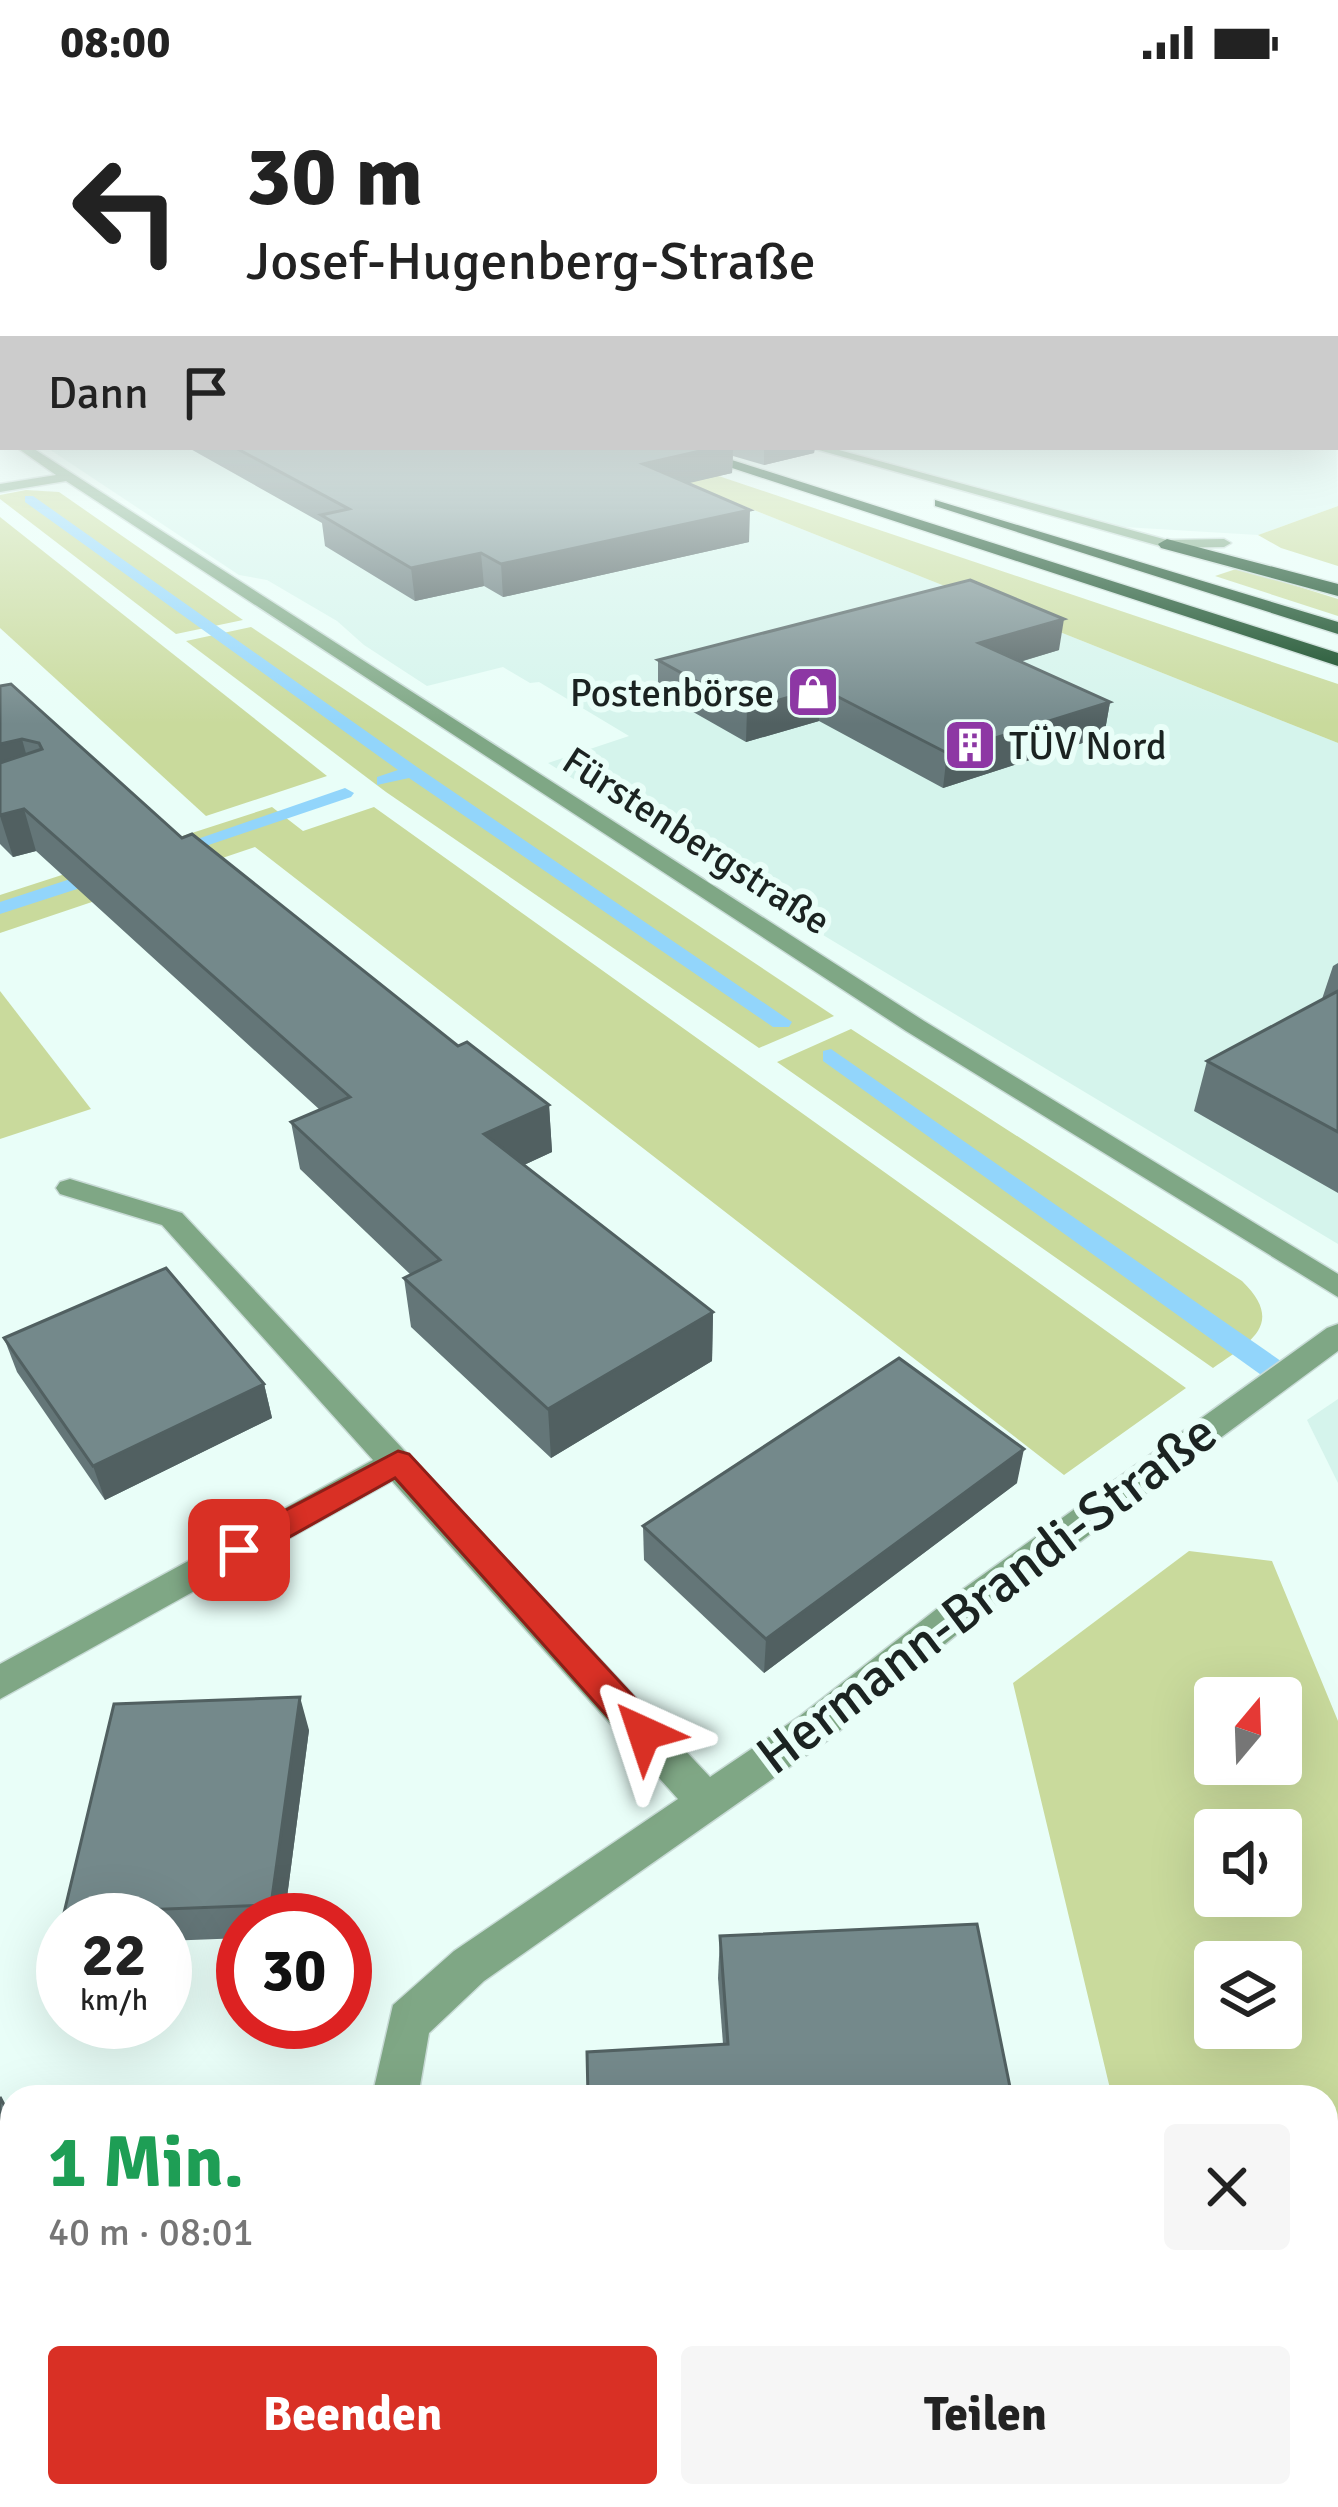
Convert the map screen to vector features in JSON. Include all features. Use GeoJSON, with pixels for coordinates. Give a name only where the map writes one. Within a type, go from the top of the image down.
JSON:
{"type":"FeatureCollection","features":[{"type":"Feature","properties":{"kind":"highway"},"geometry":{"type":"LineString","coordinates":[[832,497],[1338,660]]}},
{"type":"Feature","properties":{"kind":"highway"},"geometry":{"type":"LineString","coordinates":[[915,497],[1338,628]]}},
{"type":"Feature","properties":{"kind":"highway"},"geometry":{"type":"LineString","coordinates":[[1167,544],[1338,590]]}},
{"type":"Feature","properties":{"kind":"street","name":"Fürstenbergstraße"},"geometry":{"type":"LineString","coordinates":[[99,497],[915,1026],[1338,1287]]}},
{"type":"Feature","properties":{"kind":"street"},"geometry":{"type":"LineString","coordinates":[[996,497],[1167,544],[1225,543]]}},
{"type":"Feature","properties":{"kind":"street"},"geometry":{"type":"LineString","coordinates":[[70,1188],[172,1220],[706,1801]]}},
{"type":"Feature","properties":{"kind":"street","name":"Hermann-Brandi-Straße"},"geometry":{"type":"LineString","coordinates":[[397,2085],[409,2021],[470,1966],[814,1728],[965,1607],[1338,1335]]}},
{"type":"Feature","properties":{"kind":"street"},"geometry":{"type":"LineString","coordinates":[[0,1683],[398,1462]]}},
{"type":"Feature","properties":{"kind":"shaded area"},"geometry":{"type":"Polygon","coordinates":[[[122,497],[721,497],[1338,743],[1338,1244],[818,932],[548,763],[629,736],[539,682],[530,683],[503,667],[427,686],[364,645],[337,621],[267,580],[239,575],[122,497]]]}},
{"type":"Feature","properties":{"kind":"shaded area"},"geometry":{"type":"Polygon","coordinates":[[[1005,497],[1338,497],[1338,506],[1258,535],[1107,526],[1005,497]]]}},
{"type":"Feature","properties":{"kind":"shaded area"},"geometry":{"type":"Polygon","coordinates":[[[1338,1399],[1338,1483],[1307,1420],[1338,1399]]]}},
{"type":"Feature","properties":{"kind":"green space"},"geometry":{"type":"Polygon","coordinates":[[[66,497],[243,620],[176,634],[0,499],[66,497]]]}},
{"type":"Feature","properties":{"kind":"green space"},"geometry":{"type":"Polygon","coordinates":[[[721,497],[781,497],[1338,684],[1338,743],[721,497]]]}},
{"type":"Feature","properties":{"kind":"green space"},"geometry":{"type":"Polygon","coordinates":[[[1338,506],[1338,566],[1281,548],[1258,535],[1338,506]]]}},
{"type":"Feature","properties":{"kind":"green space"},"geometry":{"type":"Polygon","coordinates":[[[0,517],[327,776],[206,816],[0,628],[0,517]]]}},
{"type":"Feature","properties":{"kind":"green space"},"geometry":{"type":"Polygon","coordinates":[[[1239,568],[1338,599],[1338,616],[1215,576],[1239,568]]]}},
{"type":"Feature","properties":{"kind":"green space"},"geometry":{"type":"Polygon","coordinates":[[[251,627],[834,1016],[759,1048],[386,792],[186,641],[251,627]]]}},
{"type":"Feature","properties":{"kind":"green space"},"geometry":{"type":"Polygon","coordinates":[[[272,807],[303,831],[374,807],[1186,1388],[1064,1475],[255,847],[0,933],[0,895],[272,807]]]}},
{"type":"Feature","properties":{"kind":"green space"},"geometry":{"type":"Polygon","coordinates":[[[0,991],[91,1109],[0,1139],[0,991]]]}},
{"type":"Feature","properties":{"kind":"green space"},"geometry":{"type":"Polygon","coordinates":[[[851,1029],[1242,1281],[1261,1309],[1258,1331],[1213,1368],[777,1062],[851,1029]]]}},
{"type":"Feature","properties":{"kind":"green space"},"geometry":{"type":"Polygon","coordinates":[[[1189,1551],[1272,1561],[1338,1721],[1338,2085],[1109,2085],[1013,1683],[1189,1551]]]}},
{"type":"Feature","properties":{"kind":"building"},"geometry":{"type":"Polygon","coordinates":[[[327,497],[720,497],[750,510],[501,564],[481,553],[411,568],[321,515],[349,509],[327,497]]]}},
{"type":"Feature","properties":{"kind":"building"},"geometry":{"type":"Polygon","coordinates":[[[970,580],[1064,619],[979,643],[1110,702],[947,753],[821,688],[747,709],[658,660],[970,580]]]}},
{"type":"Feature","properties":{"kind":"building"},"geometry":{"type":"Polygon","coordinates":[[[11,684],[182,838],[192,834],[458,1046],[467,1042],[549,1105],[484,1134],[713,1312],[548,1409],[404,1278],[440,1260],[291,1122],[350,1097],[24,809],[0,815],[0,763],[42,749],[39,743],[22,739],[0,744],[0,686],[11,684]]]}},
{"type":"Feature","properties":{"kind":"building"},"geometry":{"type":"Polygon","coordinates":[[[1338,991],[1338,1132],[1207,1061],[1338,991]]]}},
{"type":"Feature","properties":{"kind":"building"},"geometry":{"type":"Polygon","coordinates":[[[166,1268],[264,1384],[93,1466],[4,1338],[166,1268]]]}},
{"type":"Feature","properties":{"kind":"building"},"geometry":{"type":"Polygon","coordinates":[[[899,1358],[1024,1449],[766,1639],[643,1526],[899,1358]]]}},
{"type":"Feature","properties":{"kind":"building"},"geometry":{"type":"Polygon","coordinates":[[[300,1697],[273,1893],[216,1893],[216,1907],[192,1908],[192,1893],[69,1893],[114,1704],[300,1697]]]}},
{"type":"Feature","properties":{"kind":"building"},"geometry":{"type":"Polygon","coordinates":[[[977,1924],[1010,2085],[588,2085],[587,2052],[728,2044],[720,1936],[977,1924]]]}},
{"type":"Feature","properties":{"kind":"waterway"},"geometry":{"type":"LineString","coordinates":[[29,499],[411,771]]}},
{"type":"Feature","properties":{"kind":"waterway"},"geometry":{"type":"LineString","coordinates":[[383,781],[411,771]]}},
{"type":"Feature","properties":{"kind":"waterway"},"geometry":{"type":"LineString","coordinates":[[411,771],[781,1022]]}},
{"type":"Feature","properties":{"kind":"waterway"},"geometry":{"type":"LineString","coordinates":[[169,852],[345,793]]}},
{"type":"Feature","properties":{"kind":"waterway"},"geometry":{"type":"LineString","coordinates":[[0,908],[104,874]]}},
{"type":"Feature","properties":{"kind":"waterway"},"geometry":{"type":"LineString","coordinates":[[831,1056],[1281,1375]]}},
{"type":"Feature","properties":{"kind":"place","name":"Postenbörse"},"geometry":{"type":"Point","coordinates":[813,692]}},
{"type":"Feature","properties":{"kind":"place","name":"TÜV Nord"},"geometry":{"type":"Point","coordinates":[970,745]}},
{"type":"Feature","properties":{"kind":"route"},"geometry":{"type":"LineString","coordinates":[[239,1550],[398,1462],[644,1733]]}}]}
